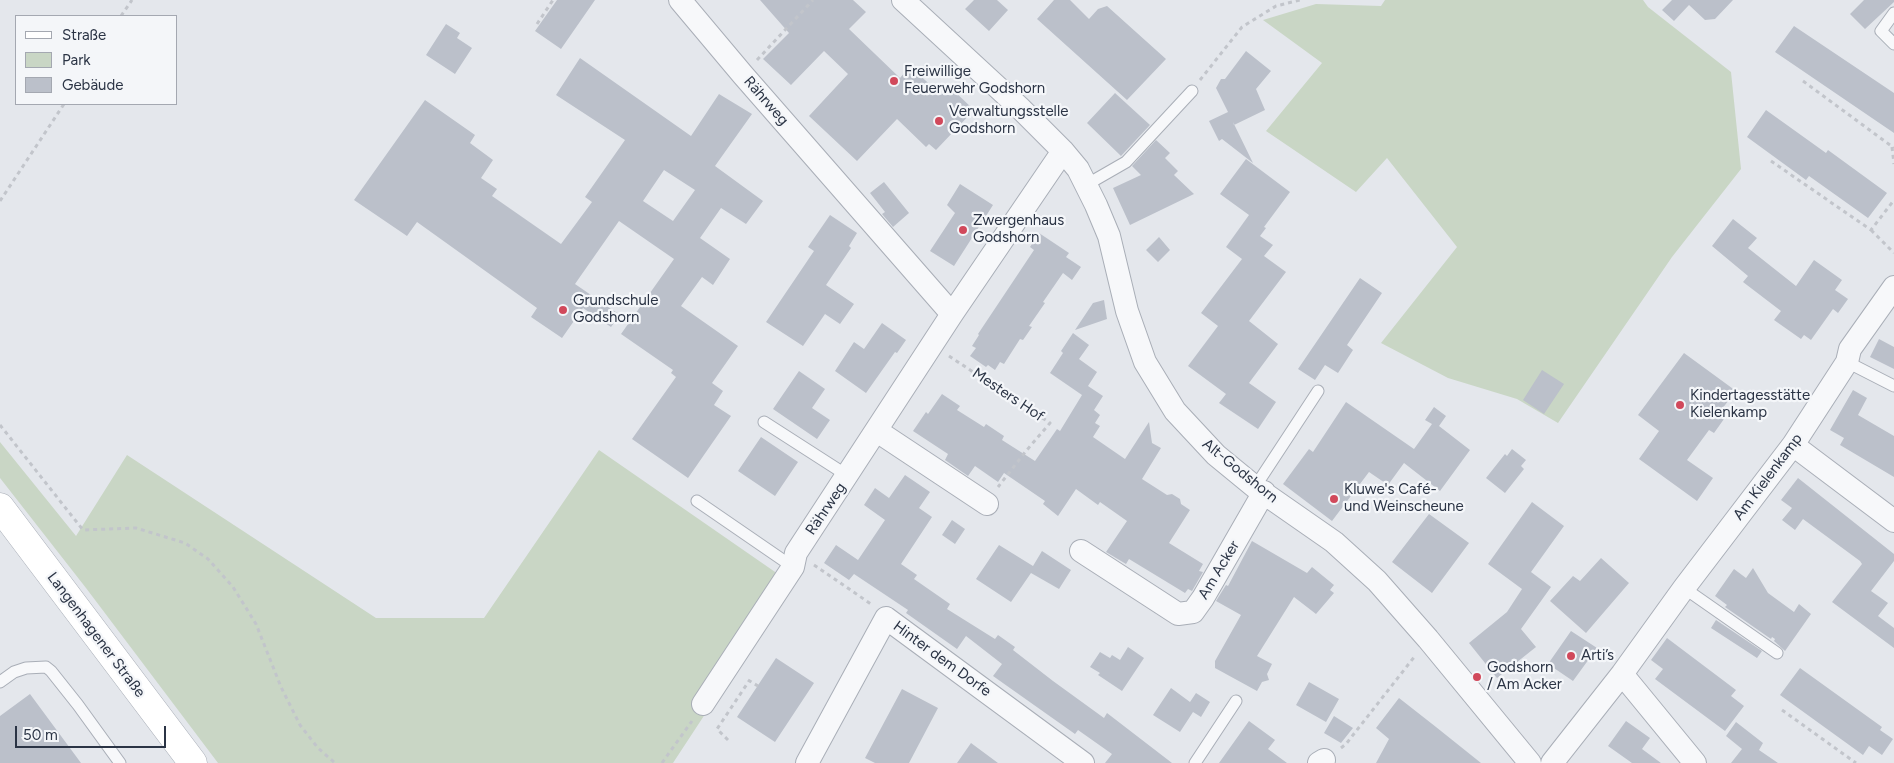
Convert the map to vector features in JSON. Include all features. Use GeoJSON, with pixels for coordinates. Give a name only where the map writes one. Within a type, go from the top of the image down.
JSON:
{"type":"FeatureCollection","features":[{"type":"Feature","properties":{"kind":"main road","name":"Langenhagener Straße"},"geometry":{"type":"LineString","coordinates":[[0,507],[193,763]]}},
{"type":"Feature","properties":{"kind":"street","name":"Rährweg"},"geometry":{"type":"LineString","coordinates":[[680,0],[952,314]]}},
{"type":"Feature","properties":{"kind":"street","name":"Alt-Godshorn"},"geometry":{"type":"LineString","coordinates":[[904,0],[1019,108],[1063,151],[1078,169],[1108,236],[1127,311],[1145,362],[1175,411],[1216,455],[1260,490],[1334,542],[1377,581],[1428,639],[1530,763]]}},
{"type":"Feature","properties":{"kind":"street","name":"Rährweg"},"geometry":{"type":"LineString","coordinates":[[703,704],[932,344],[1063,151]]}},
{"type":"Feature","properties":{"kind":"street","name":"Am Kielenkamp"},"geometry":{"type":"LineString","coordinates":[[1552,763],[1622,674],[1684,588],[1793,445],[1847,362],[1850,348],[1894,287]]}},
{"type":"Feature","properties":{"kind":"street"},"geometry":{"type":"LineString","coordinates":[[877,431],[987,504]]}},
{"type":"Feature","properties":{"kind":"street"},"geometry":{"type":"LineString","coordinates":[[1793,445],[1894,521]]}},
{"type":"Feature","properties":{"kind":"street","name":"Am Acker"},"geometry":{"type":"LineString","coordinates":[[1081,552],[1178,614],[1193,612],[1203,598],[1260,490]]}},
{"type":"Feature","properties":{"kind":"street","name":"Hinter dem Dorfe"},"geometry":{"type":"LineString","coordinates":[[807,763],[886,618],[1083,763]]}},
{"type":"Feature","properties":{"kind":"street"},"geometry":{"type":"LineString","coordinates":[[1622,674],[1695,763]]}},
{"type":"Feature","properties":{"kind":"lane"},"geometry":{"type":"LineString","coordinates":[[1894,13],[1881,31],[1894,44]]}},
{"type":"Feature","properties":{"kind":"lane"},"geometry":{"type":"LineString","coordinates":[[1086,185],[1126,162],[1192,91]]}},
{"type":"Feature","properties":{"kind":"lane"},"geometry":{"type":"LineString","coordinates":[[1847,362],[1894,386]]}},
{"type":"Feature","properties":{"kind":"lane"},"geometry":{"type":"LineString","coordinates":[[1260,490],[1267,472],[1318,391]]}},
{"type":"Feature","properties":{"kind":"lane"},"geometry":{"type":"LineString","coordinates":[[764,422],[848,476]]}},
{"type":"Feature","properties":{"kind":"lane"},"geometry":{"type":"LineString","coordinates":[[697,501],[795,560]]}},
{"type":"Feature","properties":{"kind":"lane"},"geometry":{"type":"LineString","coordinates":[[1684,588],[1777,654]]}},
{"type":"Feature","properties":{"kind":"lane"},"geometry":{"type":"LineString","coordinates":[[0,682],[14,672],[26,668],[46,667],[78,705],[120,763]]}},
{"type":"Feature","properties":{"kind":"lane"},"geometry":{"type":"LineString","coordinates":[[1195,763],[1236,700]]}},
{"type":"Feature","properties":{"kind":"path"},"geometry":{"type":"LineString","coordinates":[[122,15],[132,0]]}},
{"type":"Feature","properties":{"kind":"path"},"geometry":{"type":"LineString","coordinates":[[537,24],[553,0]]}},
{"type":"Feature","properties":{"kind":"path"},"geometry":{"type":"LineString","coordinates":[[743,75],[813,0]]}},
{"type":"Feature","properties":{"kind":"path"},"geometry":{"type":"LineString","coordinates":[[1192,91],[1242,28],[1276,6],[1300,0]]}},
{"type":"Feature","properties":{"kind":"path"},"geometry":{"type":"LineString","coordinates":[[1803,81],[1893,147],[1894,164]]}},
{"type":"Feature","properties":{"kind":"path"},"geometry":{"type":"LineString","coordinates":[[0,201],[63,105]]}},
{"type":"Feature","properties":{"kind":"path"},"geometry":{"type":"LineString","coordinates":[[1771,161],[1871,230],[1894,253]]}},
{"type":"Feature","properties":{"kind":"path"},"geometry":{"type":"LineString","coordinates":[[1871,230],[1894,200]]}},
{"type":"Feature","properties":{"kind":"path","name":"Mesters Hof"},"geometry":{"type":"LineString","coordinates":[[932,344],[1050,423],[1005,476]]}},
{"type":"Feature","properties":{"kind":"path"},"geometry":{"type":"LineString","coordinates":[[0,425],[83,530],[136,528],[185,543],[208,559],[233,587],[256,624],[280,687],[300,725],[318,748],[335,763]]}},
{"type":"Feature","properties":{"kind":"path"},"geometry":{"type":"LineString","coordinates":[[795,560],[876,607],[886,618]]}},
{"type":"Feature","properties":{"kind":"path"},"geometry":{"type":"LineString","coordinates":[[1322,762],[1346,744],[1428,639]]}},
{"type":"Feature","properties":{"kind":"path"},"geometry":{"type":"LineString","coordinates":[[728,740],[717,729],[749,681]]}},
{"type":"Feature","properties":{"kind":"path"},"geometry":{"type":"LineString","coordinates":[[662,763],[703,704]]}},
{"type":"Feature","properties":{"kind":"path"},"geometry":{"type":"LineString","coordinates":[[1782,710],[1856,763]]}},
{"type":"Feature","properties":{"kind":"green space"},"geometry":{"type":"Polygon","coordinates":[[[1385,0],[1643,0],[1648,7],[1731,72],[1741,169],[1672,257],[1558,423],[1517,399],[1448,378],[1381,343],[1457,247],[1387,158],[1356,192],[1266,131],[1322,63],[1263,20],[1316,4],[1381,6],[1385,0]]]}},
{"type":"Feature","properties":{"kind":"green space"},"geometry":{"type":"Polygon","coordinates":[[[0,442],[76,536],[127,455],[376,618],[484,618],[599,450],[791,583],[673,763],[218,763],[0,478],[0,442]]]}},
{"type":"Feature","properties":{"kind":"building"},"geometry":{"type":"Polygon","coordinates":[[[557,0],[595,0],[561,49],[535,31],[557,0]]]}},
{"type":"Feature","properties":{"kind":"building"},"geometry":{"type":"Polygon","coordinates":[[[760,0],[853,0],[866,12],[849,29],[900,78],[910,66],[941,95],[950,87],[974,110],[936,150],[929,144],[926,147],[897,119],[857,161],[809,116],[848,74],[824,51],[791,85],[763,59],[789,33],[760,0]]]}},
{"type":"Feature","properties":{"kind":"building"},"geometry":{"type":"Polygon","coordinates":[[[974,0],[997,0],[1008,10],[989,31],[965,9],[974,0]]]}},
{"type":"Feature","properties":{"kind":"building"},"geometry":{"type":"Polygon","coordinates":[[[1054,0],[1070,0],[1089,19],[1098,9],[1107,6],[1166,59],[1127,100],[1037,19],[1054,0]]]}},
{"type":"Feature","properties":{"kind":"building"},"geometry":{"type":"Polygon","coordinates":[[[1672,0],[1733,0],[1715,19],[1705,20],[1689,5],[1674,21],[1662,10],[1672,0]]]}},
{"type":"Feature","properties":{"kind":"building"},"geometry":{"type":"Polygon","coordinates":[[[1864,0],[1894,0],[1894,2],[1865,29],[1850,14],[1864,0]]]}},
{"type":"Feature","properties":{"kind":"building"},"geometry":{"type":"Polygon","coordinates":[[[446,24],[460,33],[457,38],[472,48],[455,74],[426,55],[446,24]]]}},
{"type":"Feature","properties":{"kind":"building"},"geometry":{"type":"Polygon","coordinates":[[[1794,26],[1894,93],[1894,133],[1775,52],[1794,26]]]}},
{"type":"Feature","properties":{"kind":"building"},"geometry":{"type":"Polygon","coordinates":[[[1246,51],[1271,71],[1256,89],[1265,110],[1234,125],[1253,163],[1222,139],[1219,141],[1209,121],[1228,112],[1216,88],[1221,79],[1225,79],[1246,51]]]}},
{"type":"Feature","properties":{"kind":"building"},"geometry":{"type":"Polygon","coordinates":[[[580,58],[691,136],[719,94],[752,114],[715,166],[763,201],[746,224],[721,208],[700,238],[730,259],[713,285],[702,277],[681,306],[738,346],[712,383],[723,391],[714,405],[731,416],[688,478],[632,439],[676,377],[671,373],[673,370],[621,334],[674,259],[619,221],[575,284],[620,315],[611,327],[583,308],[562,338],[531,317],[537,308],[417,222],[407,236],[354,200],[425,100],[475,135],[470,143],[493,160],[481,178],[497,189],[492,196],[561,244],[592,202],[585,197],[625,140],[556,95],[580,58]],[[664,170],[643,201],[673,221],[695,190],[664,170]]]}},
{"type":"Feature","properties":{"kind":"building"},"geometry":{"type":"Polygon","coordinates":[[[1115,93],[1150,125],[1121,156],[1087,123],[1115,93]]]}},
{"type":"Feature","properties":{"kind":"building"},"geometry":{"type":"Polygon","coordinates":[[[1766,110],[1826,153],[1828,150],[1887,193],[1868,218],[1809,176],[1806,180],[1747,137],[1766,110]]]}},
{"type":"Feature","properties":{"kind":"building"},"geometry":{"type":"Polygon","coordinates":[[[1156,140],[1170,153],[1165,158],[1178,171],[1174,175],[1194,194],[1130,225],[1113,188],[1141,175],[1132,166],[1156,140]]]}},
{"type":"Feature","properties":{"kind":"building"},"geometry":{"type":"Polygon","coordinates":[[[1246,159],[1290,192],[1264,227],[1266,228],[1260,236],[1273,245],[1264,256],[1286,272],[1249,321],[1278,344],[1249,383],[1276,402],[1258,429],[1219,403],[1226,394],[1188,366],[1218,326],[1201,313],[1242,259],[1226,247],[1249,215],[1220,194],[1246,159]]]}},
{"type":"Feature","properties":{"kind":"building"},"geometry":{"type":"Polygon","coordinates":[[[884,182],[909,213],[893,227],[882,214],[885,212],[870,193],[884,182]]]}},
{"type":"Feature","properties":{"kind":"building"},"geometry":{"type":"Polygon","coordinates":[[[960,184],[993,205],[954,266],[930,251],[955,213],[947,205],[960,184]]]}},
{"type":"Feature","properties":{"kind":"building"},"geometry":{"type":"Polygon","coordinates":[[[830,215],[857,233],[849,246],[851,248],[826,285],[854,304],[840,324],[825,314],[803,346],[766,322],[814,251],[808,247],[830,215]]]}},
{"type":"Feature","properties":{"kind":"building"},"geometry":{"type":"Polygon","coordinates":[[[1733,219],[1757,238],[1748,248],[1796,286],[1814,260],[1842,280],[1835,290],[1848,299],[1838,313],[1833,309],[1811,340],[1804,335],[1801,339],[1774,320],[1781,311],[1743,282],[1748,276],[1712,246],[1733,219]]]}},
{"type":"Feature","properties":{"kind":"building"},"geometry":{"type":"Polygon","coordinates":[[[1039,233],[1069,253],[1066,257],[1081,267],[1072,280],[1063,273],[1029,326],[1032,327],[1023,340],[1020,339],[1004,364],[1000,362],[995,370],[988,365],[986,367],[970,356],[976,348],[972,346],[1034,250],[1030,247],[1039,233]]]}},
{"type":"Feature","properties":{"kind":"building"},"geometry":{"type":"Polygon","coordinates":[[[1159,237],[1170,250],[1158,262],[1146,250],[1159,237]]]}},
{"type":"Feature","properties":{"kind":"building"},"geometry":{"type":"Polygon","coordinates":[[[1360,278],[1382,293],[1347,345],[1353,350],[1338,373],[1325,365],[1315,380],[1298,369],[1360,278]]]}},
{"type":"Feature","properties":{"kind":"building"},"geometry":{"type":"Polygon","coordinates":[[[1104,300],[1107,319],[1075,330],[1093,303],[1104,300]]]}},
{"type":"Feature","properties":{"kind":"building"},"geometry":{"type":"Polygon","coordinates":[[[882,323],[906,340],[897,353],[895,352],[866,393],[835,371],[854,342],[864,349],[882,323]]]}},
{"type":"Feature","properties":{"kind":"building"},"geometry":{"type":"Polygon","coordinates":[[[1073,333],[1089,345],[1079,359],[1097,372],[1088,386],[1103,396],[1094,410],[1100,415],[1095,423],[1100,426],[1093,437],[1125,459],[1149,422],[1152,443],[1161,448],[1142,479],[1167,495],[1172,494],[1180,499],[1181,504],[1190,510],[1169,543],[1203,564],[1199,571],[1203,572],[1192,591],[1188,589],[1185,593],[1129,559],[1126,564],[1106,552],[1127,521],[1100,502],[1098,505],[1076,489],[1058,516],[1043,504],[1045,501],[1004,473],[998,482],[975,466],[968,476],[945,460],[948,454],[913,431],[942,394],[960,406],[957,410],[984,427],[986,424],[1004,436],[1002,440],[1035,461],[1057,429],[1060,431],[1082,395],[1050,373],[1073,333]]]}},
{"type":"Feature","properties":{"kind":"building"},"geometry":{"type":"Polygon","coordinates":[[[1879,339],[1894,347],[1894,369],[1870,357],[1879,339]]]}},
{"type":"Feature","properties":{"kind":"building"},"geometry":{"type":"Polygon","coordinates":[[[1684,353],[1736,391],[1718,414],[1724,419],[1714,433],[1709,430],[1687,460],[1713,478],[1697,501],[1639,459],[1659,431],[1638,415],[1684,353]]]}},
{"type":"Feature","properties":{"kind":"building"},"geometry":{"type":"Polygon","coordinates":[[[1542,370],[1564,384],[1544,414],[1523,400],[1542,370]]]}},
{"type":"Feature","properties":{"kind":"building"},"geometry":{"type":"Polygon","coordinates":[[[799,371],[825,389],[812,408],[830,420],[817,439],[773,409],[799,371]]]}},
{"type":"Feature","properties":{"kind":"building"},"geometry":{"type":"Polygon","coordinates":[[[1853,390],[1867,398],[1858,415],[1894,436],[1894,477],[1840,445],[1844,438],[1830,430],[1853,390]]]}},
{"type":"Feature","properties":{"kind":"building"},"geometry":{"type":"Polygon","coordinates":[[[1346,402],[1414,449],[1432,424],[1425,420],[1434,407],[1446,416],[1439,426],[1470,450],[1440,491],[1404,463],[1388,485],[1369,472],[1332,521],[1283,484],[1309,449],[1313,452],[1346,402]]]}},
{"type":"Feature","properties":{"kind":"building"},"geometry":{"type":"Polygon","coordinates":[[[761,437],[798,462],[775,496],[738,471],[761,437]]]}},
{"type":"Feature","properties":{"kind":"building"},"geometry":{"type":"Polygon","coordinates":[[[1512,449],[1526,460],[1521,466],[1524,469],[1505,493],[1486,478],[1505,454],[1507,456],[1512,449]]]}},
{"type":"Feature","properties":{"kind":"building"},"geometry":{"type":"Polygon","coordinates":[[[905,475],[930,492],[919,508],[932,517],[901,564],[917,575],[914,579],[950,604],[947,609],[995,639],[998,635],[1015,647],[1013,650],[1053,681],[1104,718],[1107,713],[1172,763],[1105,763],[1112,754],[1078,730],[1075,734],[993,676],[1002,664],[966,636],[957,649],[906,613],[908,610],[854,574],[849,580],[824,563],[836,545],[858,560],[885,520],[864,505],[875,488],[889,498],[905,475]]]}},
{"type":"Feature","properties":{"kind":"building"},"geometry":{"type":"Polygon","coordinates":[[[1798,478],[1894,554],[1894,561],[1871,591],[1888,603],[1878,616],[1894,628],[1894,648],[1832,602],[1862,564],[1860,561],[1803,519],[1795,530],[1782,520],[1792,508],[1781,500],[1798,478]]]}},
{"type":"Feature","properties":{"kind":"building"},"geometry":{"type":"Polygon","coordinates":[[[1532,502],[1564,526],[1531,572],[1551,587],[1521,629],[1536,647],[1497,678],[1469,643],[1507,612],[1522,589],[1488,564],[1532,502]]]}},
{"type":"Feature","properties":{"kind":"building"},"geometry":{"type":"Polygon","coordinates":[[[1429,514],[1469,543],[1432,593],[1392,562],[1429,514]]]}},
{"type":"Feature","properties":{"kind":"building"},"geometry":{"type":"Polygon","coordinates":[[[952,520],[965,529],[955,544],[942,535],[952,520]]]}},
{"type":"Feature","properties":{"kind":"building"},"geometry":{"type":"Polygon","coordinates":[[[1252,541],[1307,573],[1312,567],[1334,585],[1330,590],[1334,593],[1316,614],[1294,597],[1257,656],[1272,664],[1267,674],[1269,680],[1262,682],[1257,691],[1215,668],[1215,661],[1241,615],[1216,601],[1226,585],[1228,586],[1252,541]]]}},
{"type":"Feature","properties":{"kind":"building"},"geometry":{"type":"Polygon","coordinates":[[[999,545],[1033,566],[1042,551],[1071,570],[1059,589],[1031,573],[1011,602],[976,579],[999,545]]]}},
{"type":"Feature","properties":{"kind":"building"},"geometry":{"type":"Polygon","coordinates":[[[1601,558],[1629,583],[1586,633],[1550,601],[1573,576],[1580,581],[1601,558]]]}},
{"type":"Feature","properties":{"kind":"building"},"geometry":{"type":"Polygon","coordinates":[[[1753,568],[1768,593],[1794,612],[1799,604],[1811,614],[1785,651],[1774,641],[1775,639],[1772,637],[1771,639],[1725,607],[1727,605],[1715,596],[1734,569],[1746,578],[1753,568]]]}},
{"type":"Feature","properties":{"kind":"building"},"geometry":{"type":"Polygon","coordinates":[[[1716,620],[1762,651],[1757,658],[1711,628],[1716,620]]]}},
{"type":"Feature","properties":{"kind":"building"},"geometry":{"type":"Polygon","coordinates":[[[1571,631],[1597,648],[1573,681],[1548,664],[1571,631]]]}},
{"type":"Feature","properties":{"kind":"building"},"geometry":{"type":"Polygon","coordinates":[[[1667,638],[1736,690],[1731,696],[1744,706],[1725,731],[1655,679],[1663,669],[1651,660],[1667,638]]]}},
{"type":"Feature","properties":{"kind":"building"},"geometry":{"type":"Polygon","coordinates":[[[1128,647],[1144,658],[1122,691],[1098,675],[1100,673],[1090,667],[1100,652],[1110,658],[1112,655],[1120,660],[1128,647]]]}},
{"type":"Feature","properties":{"kind":"building"},"geometry":{"type":"Polygon","coordinates":[[[776,658],[814,683],[775,742],[737,717],[776,658]]]}},
{"type":"Feature","properties":{"kind":"building"},"geometry":{"type":"Polygon","coordinates":[[[1800,668],[1882,727],[1880,730],[1893,739],[1882,755],[1869,746],[1863,755],[1780,695],[1800,668]]]}},
{"type":"Feature","properties":{"kind":"building"},"geometry":{"type":"Polygon","coordinates":[[[1309,682],[1339,699],[1326,722],[1296,705],[1309,682]]]}},
{"type":"Feature","properties":{"kind":"building"},"geometry":{"type":"Polygon","coordinates":[[[1171,688],[1190,702],[1196,693],[1210,702],[1201,717],[1193,712],[1180,732],[1153,715],[1171,688]]]}},
{"type":"Feature","properties":{"kind":"building"},"geometry":{"type":"Polygon","coordinates":[[[902,689],[938,708],[909,763],[875,763],[865,758],[902,689]]]}},
{"type":"Feature","properties":{"kind":"building"},"geometry":{"type":"Polygon","coordinates":[[[30,694],[81,763],[0,763],[0,716],[30,694]]]}},
{"type":"Feature","properties":{"kind":"building"},"geometry":{"type":"Polygon","coordinates":[[[1399,698],[1481,763],[1376,763],[1389,739],[1376,728],[1399,698]]]}},
{"type":"Feature","properties":{"kind":"building"},"geometry":{"type":"Polygon","coordinates":[[[1334,716],[1353,728],[1341,743],[1324,733],[1334,716]]]}},
{"type":"Feature","properties":{"kind":"building"},"geometry":{"type":"Polygon","coordinates":[[[1249,721],[1275,740],[1268,749],[1287,763],[1219,763],[1249,721]]]}},
{"type":"Feature","properties":{"kind":"building"},"geometry":{"type":"Polygon","coordinates":[[[1626,721],[1650,738],[1642,749],[1661,763],[1632,763],[1608,746],[1626,721]]]}},
{"type":"Feature","properties":{"kind":"building"},"geometry":{"type":"Polygon","coordinates":[[[1736,722],[1763,743],[1759,750],[1778,763],[1731,763],[1742,749],[1726,736],[1736,722]]]}},
{"type":"Feature","properties":{"kind":"building"},"geometry":{"type":"Polygon","coordinates":[[[971,743],[998,763],[957,763],[971,743]]]}},
{"type":"Feature","properties":{"kind":"place","name":"Freiwillige Feuerwehr Godshorn"},"geometry":{"type":"Point","coordinates":[894,81]}},
{"type":"Feature","properties":{"kind":"place","name":"Verwaltungsstelle Godshorn"},"geometry":{"type":"Point","coordinates":[939,121]}},
{"type":"Feature","properties":{"kind":"place","name":"Zwergenhaus Godshorn"},"geometry":{"type":"Point","coordinates":[963,230]}},
{"type":"Feature","properties":{"kind":"place","name":"Grundschule Godshorn"},"geometry":{"type":"Point","coordinates":[563,310]}},
{"type":"Feature","properties":{"kind":"place","name":"Kindertagesstätte Kielenkamp"},"geometry":{"type":"Point","coordinates":[1680,405]}},
{"type":"Feature","properties":{"kind":"place","name":"Kluwe's Café- und Weinscheune"},"geometry":{"type":"Point","coordinates":[1334,499]}},
{"type":"Feature","properties":{"kind":"place","name":"Arti’s"},"geometry":{"type":"Point","coordinates":[1571,656]}},
{"type":"Feature","properties":{"kind":"place","name":"Godshorn / Am Acker"},"geometry":{"type":"Point","coordinates":[1477,677]}}]}
